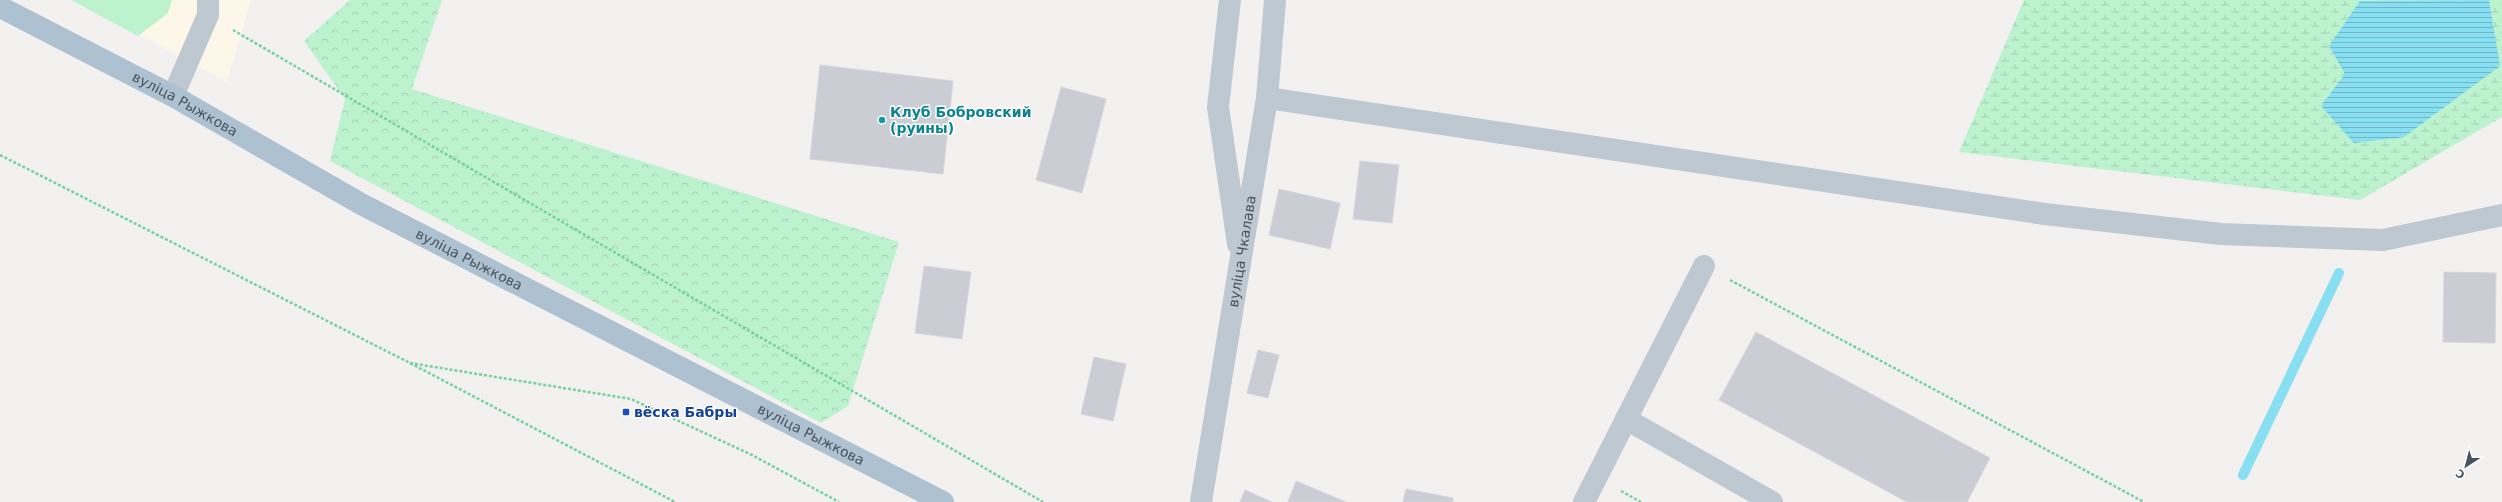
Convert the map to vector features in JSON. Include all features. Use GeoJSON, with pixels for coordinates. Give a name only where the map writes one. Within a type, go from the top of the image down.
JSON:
{"type":"FeatureCollection","features":[{"type":"Feature","properties":{"kind":"main road","name":"вуліца Рыжкова"},"geometry":{"type":"LineString","coordinates":[[0,7],[173,96],[363,205],[944,502]]}},
{"type":"Feature","properties":{"kind":"street"},"geometry":{"type":"LineString","coordinates":[[1230,0],[1218,107],[1240,265]]}},
{"type":"Feature","properties":{"kind":"street","name":"вуліца Чкалава"},"geometry":{"type":"LineString","coordinates":[[1201,502],[1267,98],[1276,0]]}},
{"type":"Feature","properties":{"kind":"street"},"geometry":{"type":"LineString","coordinates":[[173,96],[208,8]]}},
{"type":"Feature","properties":{"kind":"street"},"geometry":{"type":"LineString","coordinates":[[1267,98],[2046,214],[2222,234],[2383,240],[2502,215]]}},
{"type":"Feature","properties":{"kind":"street"},"geometry":{"type":"LineString","coordinates":[[1584,502],[1704,266]]}},
{"type":"Feature","properties":{"kind":"street"},"geometry":{"type":"LineString","coordinates":[[1626,419],[1772,502]]}},
{"type":"Feature","properties":{"kind":"path"},"geometry":{"type":"LineString","coordinates":[[208,8],[1043,502]]}},
{"type":"Feature","properties":{"kind":"path"},"geometry":{"type":"LineString","coordinates":[[0,155],[408,362],[675,502]]}},
{"type":"Feature","properties":{"kind":"path"},"geometry":{"type":"LineString","coordinates":[[1704,266],[2144,502]]}},
{"type":"Feature","properties":{"kind":"path"},"geometry":{"type":"LineString","coordinates":[[408,362],[631,399],[752,455],[840,502]]}},
{"type":"Feature","properties":{"kind":"shaded area"},"geometry":{"type":"Polygon","coordinates":[[[75,0],[251,0],[227,82],[75,0]]]}},
{"type":"Feature","properties":{"kind":"green space"},"geometry":{"type":"Polygon","coordinates":[[[71,0],[172,0],[168,13],[138,36],[71,0]]]}},
{"type":"Feature","properties":{"kind":"green space"},"geometry":{"type":"Polygon","coordinates":[[[350,0],[442,0],[412,89],[899,242],[848,406],[821,423],[330,161],[345,99],[304,41],[350,0]]]}},
{"type":"Feature","properties":{"kind":"green space"},"geometry":{"type":"Polygon","coordinates":[[[2024,0],[2502,0],[2502,117],[2360,200],[1959,152],[2024,0]]]}},
{"type":"Feature","properties":{"kind":"water"},"geometry":{"type":"Polygon","coordinates":[[[2489,0],[2500,66],[2404,137],[2354,143],[2321,106],[2345,74],[2329,46],[2360,1],[2489,0]]]}},
{"type":"Feature","properties":{"kind":"building","name":"Клуб Бобровский (руины)"},"geometry":{"type":"Polygon","coordinates":[[[820,65],[953,81],[943,174],[810,159],[820,65]]]}},
{"type":"Feature","properties":{"kind":"building"},"geometry":{"type":"Polygon","coordinates":[[[1061,87],[1106,99],[1082,193],[1036,180],[1061,87]]]}},
{"type":"Feature","properties":{"kind":"building"},"geometry":{"type":"Polygon","coordinates":[[[1360,161],[1399,165],[1392,223],[1353,219],[1360,161]]]}},
{"type":"Feature","properties":{"kind":"building"},"geometry":{"type":"Polygon","coordinates":[[[1279,189],[1340,203],[1330,249],[1269,235],[1279,189]]]}},
{"type":"Feature","properties":{"kind":"building"},"geometry":{"type":"Polygon","coordinates":[[[924,266],[971,272],[962,339],[915,333],[924,266]]]}},
{"type":"Feature","properties":{"kind":"building"},"geometry":{"type":"Polygon","coordinates":[[[2444,272],[2496,273],[2495,343],[2443,342],[2444,272]]]}},
{"type":"Feature","properties":{"kind":"building"},"geometry":{"type":"Polygon","coordinates":[[[1756,332],[1990,458],[1967,502],[1907,502],[1719,400],[1756,332]]]}},
{"type":"Feature","properties":{"kind":"building"},"geometry":{"type":"Polygon","coordinates":[[[1258,350],[1279,355],[1268,398],[1247,393],[1258,350]]]}},
{"type":"Feature","properties":{"kind":"building"},"geometry":{"type":"Polygon","coordinates":[[[1094,357],[1126,364],[1113,421],[1081,414],[1094,357]]]}},
{"type":"Feature","properties":{"kind":"building"},"geometry":{"type":"Polygon","coordinates":[[[1296,481],[1346,502],[1288,502],[1296,481]]]}},
{"type":"Feature","properties":{"kind":"building"},"geometry":{"type":"Polygon","coordinates":[[[1406,489],[1453,498],[1453,502],[1403,502],[1406,489]]]}},
{"type":"Feature","properties":{"kind":"building"},"geometry":{"type":"Polygon","coordinates":[[[1245,490],[1272,502],[1240,502],[1245,490]]]}},
{"type":"Feature","properties":{"kind":"waterway"},"geometry":{"type":"LineString","coordinates":[[2243,475],[2339,273]]}},
{"type":"Feature","properties":{"kind":"place","name":"Клуб Бобровский (руины)"},"geometry":{"type":"Point","coordinates":[882,120]}},
{"type":"Feature","properties":{"kind":"place","name":"вёска Бабры"},"geometry":{"type":"Point","coordinates":[626,412]}}]}
